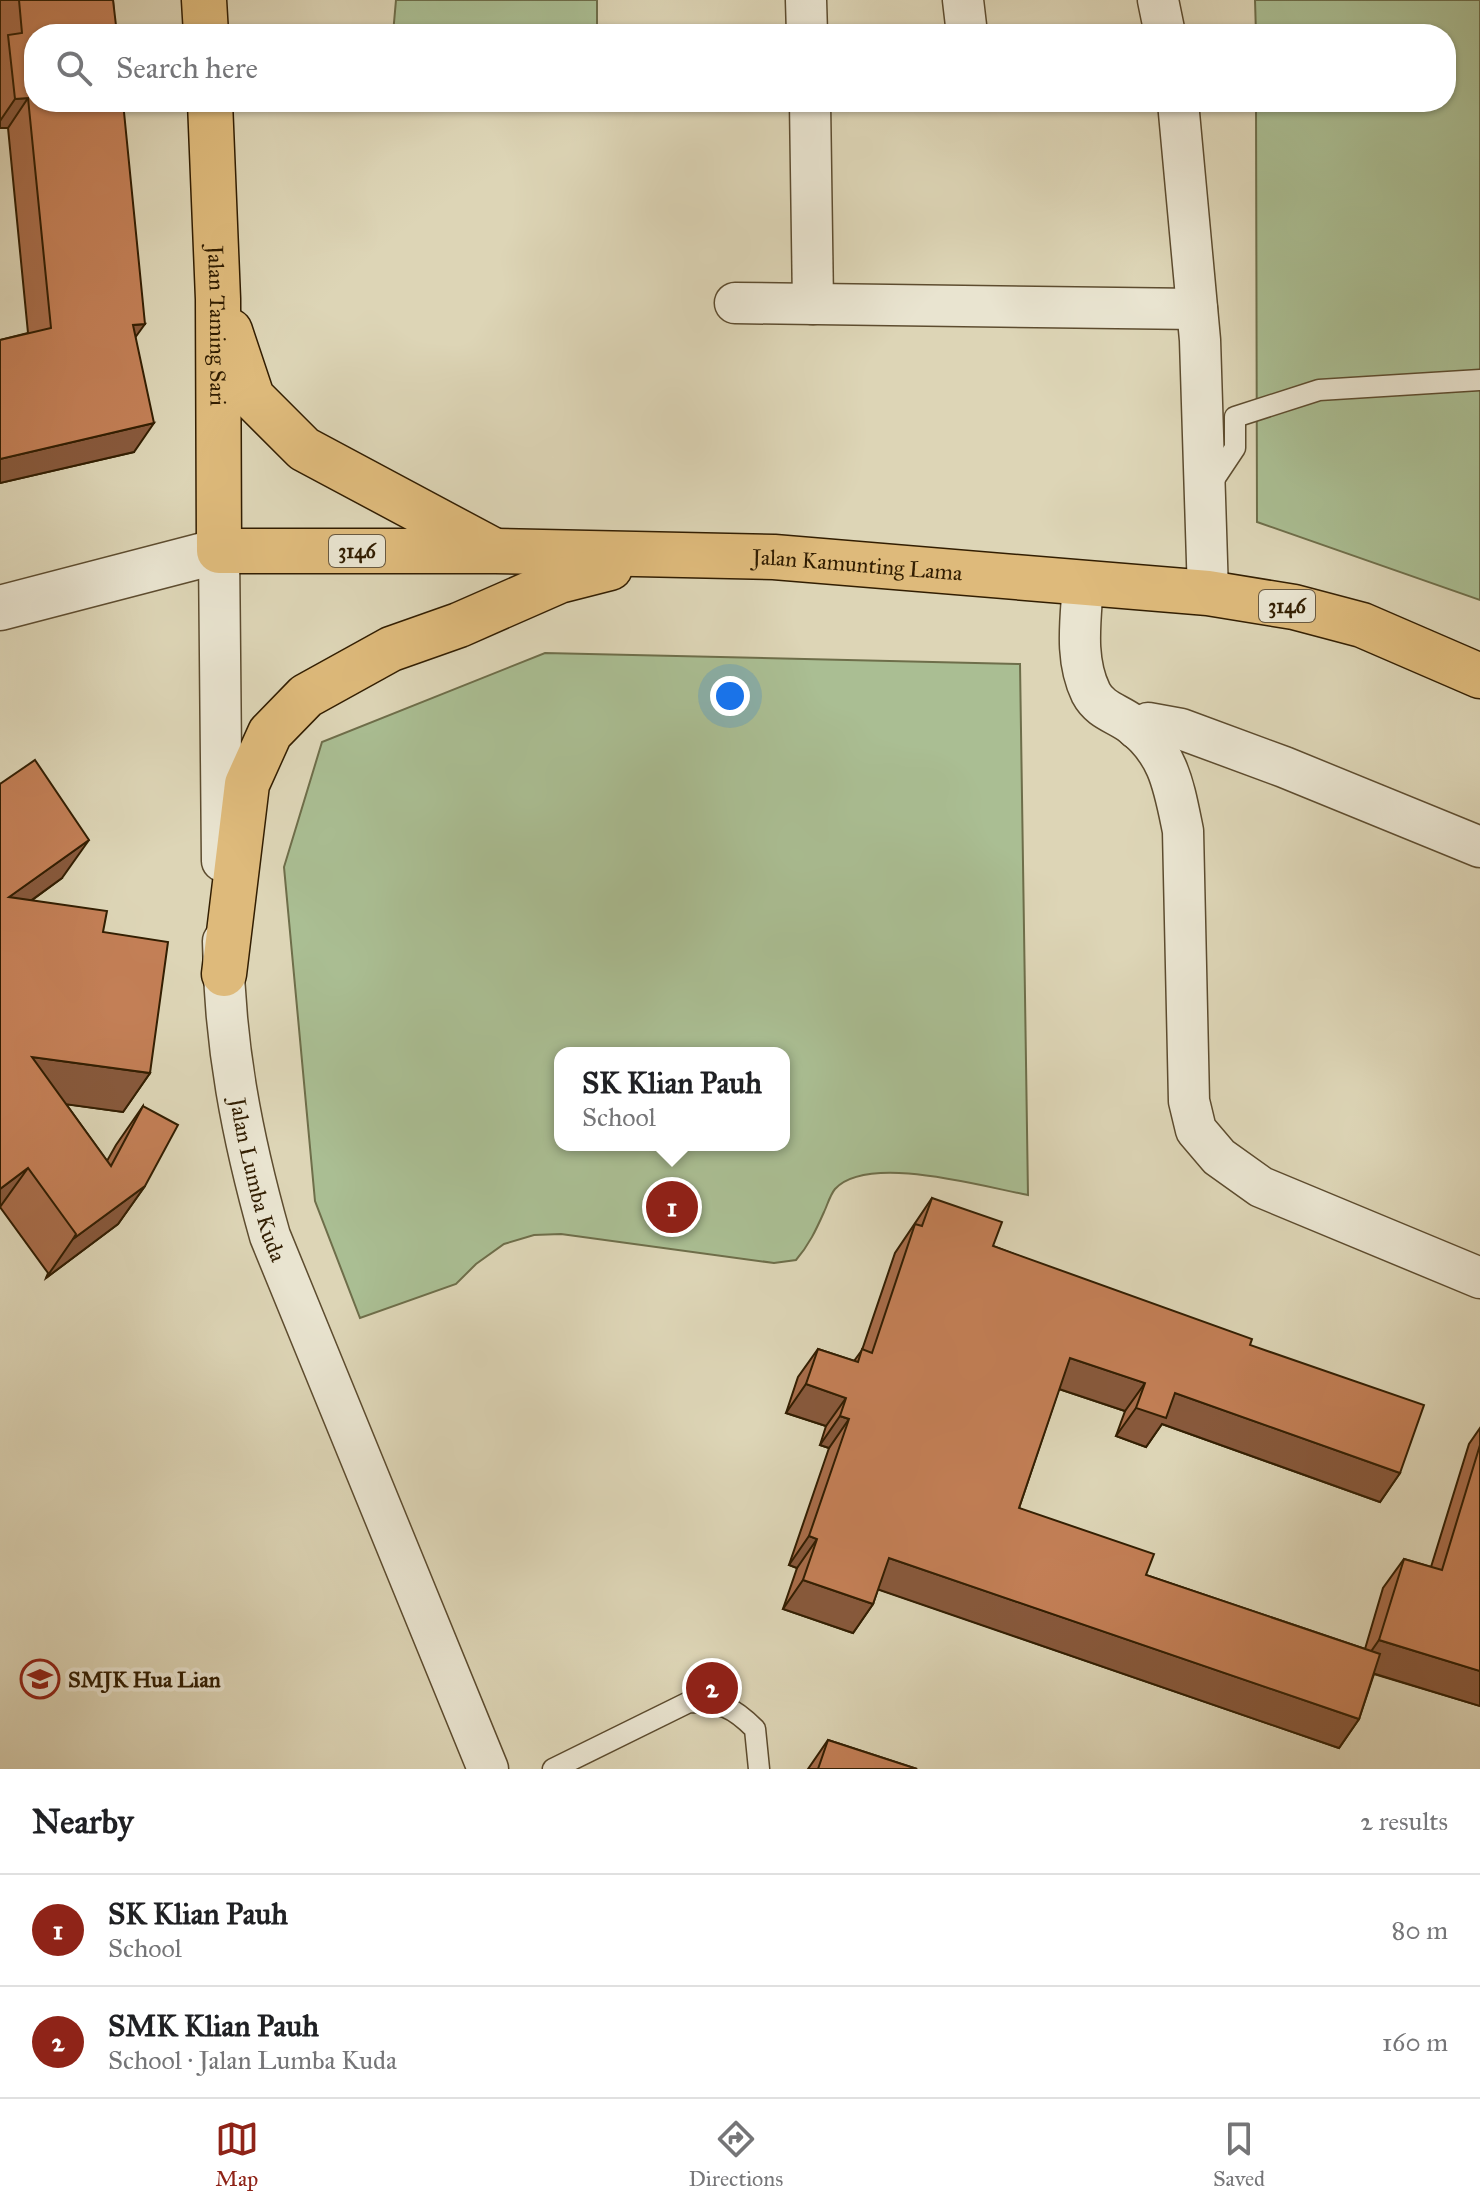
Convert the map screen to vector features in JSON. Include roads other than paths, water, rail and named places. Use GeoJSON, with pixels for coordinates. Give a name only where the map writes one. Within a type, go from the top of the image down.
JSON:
{"type":"FeatureCollection","features":[{"type":"Feature","properties":{"kind":"main road"},"geometry":{"type":"LineString","coordinates":[[204,0],[205,24]]}},
{"type":"Feature","properties":{"kind":"main road","name":"Jalan Taming Sari"},"geometry":{"type":"LineString","coordinates":[[210,112],[218,299],[219,551]]}},
{"type":"Feature","properties":{"kind":"main road"},"geometry":{"type":"LineString","coordinates":[[218,299],[252,397],[304,449],[495,551]]}},
{"type":"Feature","properties":{"kind":"main road","name":"Jalan Kamunting Lama"},"geometry":{"type":"LineString","coordinates":[[219,551],[495,551],[774,557],[1208,593],[1294,607],[1362,625],[1480,676]]}},
{"type":"Feature","properties":{"kind":"main road"},"geometry":{"type":"LineString","coordinates":[[224,974],[247,784],[270,733],[306,696],[391,649],[459,625],[559,581],[655,556]]}},
{"type":"Feature","properties":{"kind":"street"},"geometry":{"type":"LineString","coordinates":[[806,0],[807,24]]}},
{"type":"Feature","properties":{"kind":"street"},"geometry":{"type":"LineString","coordinates":[[963,0],[966,24]]}},
{"type":"Feature","properties":{"kind":"street"},"geometry":{"type":"LineString","coordinates":[[1158,0],[1163,24]]}},
{"type":"Feature","properties":{"kind":"street"},"geometry":{"type":"LineString","coordinates":[[810,112],[813,304]]}},
{"type":"Feature","properties":{"kind":"street"},"geometry":{"type":"LineString","coordinates":[[1179,112],[1200,340],[1208,593]]}},
{"type":"Feature","properties":{"kind":"street"},"geometry":{"type":"LineString","coordinates":[[735,303],[1197,309]]}},
{"type":"Feature","properties":{"kind":"street"},"geometry":{"type":"LineString","coordinates":[[0,608],[219,551]]}},
{"type":"Feature","properties":{"kind":"street","name":"Jalan Lumba Kuda"},"geometry":{"type":"LineString","coordinates":[[219,551],[224,974],[232,1075],[248,1159],[270,1236],[488,1769]]}},
{"type":"Feature","properties":{"kind":"street"},"geometry":{"type":"LineString","coordinates":[[1083,582],[1079,647],[1085,677],[1093,696],[1104,709],[1152,741],[1164,760],[1174,787],[1183,831],[1189,1101],[1196,1130],[1219,1157],[1261,1187],[1480,1278]]}},
{"type":"Feature","properties":{"kind":"street"},"geometry":{"type":"LineString","coordinates":[[1137,729],[1148,723],[1181,729],[1284,767],[1480,847]]}},
{"type":"Feature","properties":{"kind":"lane"},"geometry":{"type":"LineString","coordinates":[[1205,493],[1235,448],[1235,417],[1319,390],[1480,380]]}},
{"type":"Feature","properties":{"kind":"lane"},"geometry":{"type":"LineString","coordinates":[[553,1769],[689,1702],[711,1702],[737,1711],[755,1729],[759,1769]]}},
{"type":"Feature","properties":{"kind":"place","name":"SK Klian Pauh"},"geometry":{"type":"Point","coordinates":[672,1207]}},
{"type":"Feature","properties":{"kind":"place","name":"SMJK Hua Lian"},"geometry":{"type":"Point","coordinates":[40,1679]}},
{"type":"Feature","properties":{"kind":"place","name":"SMK Klian Pauh"},"geometry":{"type":"Point","coordinates":[712,1688]}}]}
